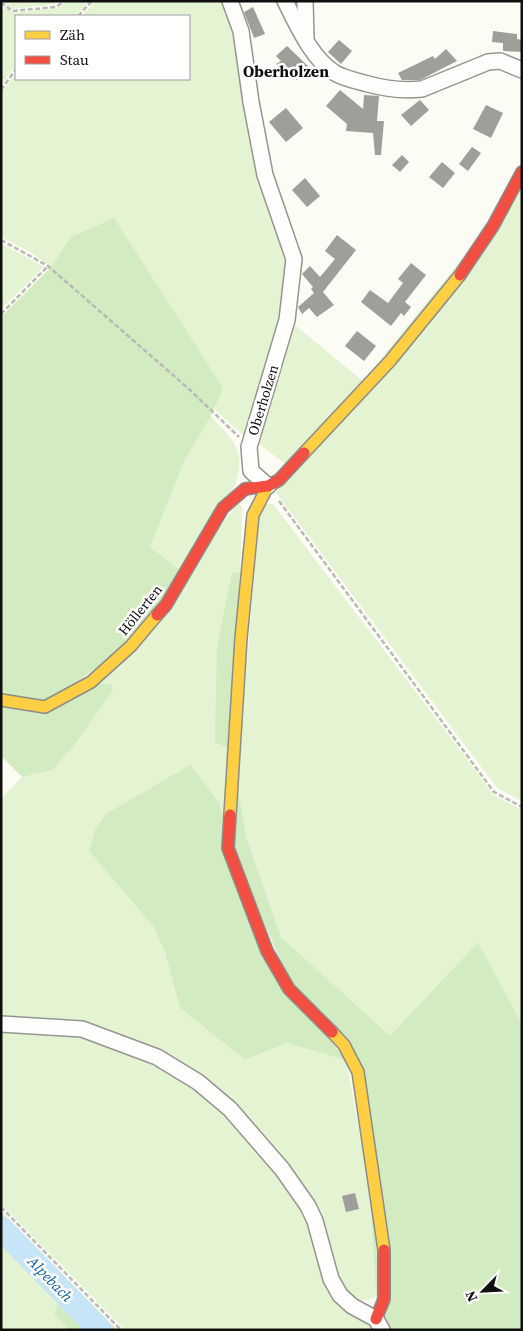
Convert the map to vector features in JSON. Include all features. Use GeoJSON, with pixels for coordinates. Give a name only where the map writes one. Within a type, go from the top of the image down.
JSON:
{"type":"FeatureCollection","features":[{"type":"Feature","properties":{"kind":"street","name":"Oberholzen"},"geometry":{"type":"LineString","coordinates":[[230,1],[242,32],[251,102],[265,175],[294,259],[287,320],[249,447],[251,471],[268,486]]}},
{"type":"Feature","properties":{"kind":"street"},"geometry":{"type":"LineString","coordinates":[[285,1],[320,60],[335,73],[372,85],[399,90],[422,89],[488,62],[500,61],[522,70]]}},
{"type":"Feature","properties":{"kind":"street"},"geometry":{"type":"LineString","coordinates":[[305,1],[306,38]]}},
{"type":"Feature","properties":{"kind":"street"},"geometry":{"type":"LineString","coordinates":[[1,1024],[82,1029],[157,1057],[198,1082],[230,1109],[282,1169],[308,1206],[315,1221],[331,1279],[340,1295],[352,1306],[379,1324],[384,1299],[385,1254],[358,1072],[344,1045],[289,989],[267,951],[228,848],[240,658],[253,516],[268,486],[279,480],[368,384],[444,295],[489,233],[522,172]]}},
{"type":"Feature","properties":{"kind":"street","name":"Höllerten"},"geometry":{"type":"LineString","coordinates":[[1,700],[45,707],[97,677],[131,646],[166,605],[223,508],[245,490],[268,486]]}},
{"type":"Feature","properties":{"kind":"path"},"geometry":{"type":"LineString","coordinates":[[1,2],[12,11],[56,7],[64,1]]}},
{"type":"Feature","properties":{"kind":"path"},"geometry":{"type":"LineString","coordinates":[[79,15],[92,1]]}},
{"type":"Feature","properties":{"kind":"path"},"geometry":{"type":"LineString","coordinates":[[1,90],[15,70]]}},
{"type":"Feature","properties":{"kind":"path"},"geometry":{"type":"LineString","coordinates":[[1,240],[48,266],[188,389],[249,447]]}},
{"type":"Feature","properties":{"kind":"path"},"geometry":{"type":"LineString","coordinates":[[1,314],[48,266]]}},
{"type":"Feature","properties":{"kind":"path"},"geometry":{"type":"LineString","coordinates":[[268,486],[494,792],[522,807]]}},
{"type":"Feature","properties":{"kind":"path"},"geometry":{"type":"LineString","coordinates":[[1,1207],[121,1330]]}},
{"type":"Feature","properties":{"kind":"green space"},"geometry":{"type":"Polygon","coordinates":[[[3,1],[59,1],[55,4],[12,9],[3,1]]]}},
{"type":"Feature","properties":{"kind":"green space"},"geometry":{"type":"Polygon","coordinates":[[[67,1],[90,1],[76,15],[15,15],[15,67],[1,84],[1,4],[13,13],[57,8],[67,1]]]}},
{"type":"Feature","properties":{"kind":"green space"},"geometry":{"type":"Polygon","coordinates":[[[96,1],[225,1],[236,30],[288,251],[288,295],[248,431],[243,435],[214,409],[223,387],[71,237],[51,267],[32,253],[1,237],[1,93],[15,75],[15,80],[190,80],[190,15],[83,15],[96,1]]]}},
{"type":"Feature","properties":{"kind":"green space"},"geometry":{"type":"Polygon","coordinates":[[[522,185],[522,801],[497,788],[274,490],[522,185]]]}},
{"type":"Feature","properties":{"kind":"green space"},"geometry":{"type":"Polygon","coordinates":[[[114,218],[223,388],[211,416],[184,461],[150,547],[183,573],[130,644],[44,705],[1,699],[1,317],[51,267],[71,237],[114,218]]]}},
{"type":"Feature","properties":{"kind":"green space"},"geometry":{"type":"Polygon","coordinates":[[[1,243],[44,267],[1,309],[1,243]]]}},
{"type":"Feature","properties":{"kind":"green space"},"geometry":{"type":"Polygon","coordinates":[[[290,321],[364,382],[286,464],[255,441],[290,321]]]}},
{"type":"Feature","properties":{"kind":"green space"},"geometry":{"type":"Polygon","coordinates":[[[211,416],[236,446],[239,463],[238,473],[235,485],[183,573],[150,547],[184,461],[211,416]]]}},
{"type":"Feature","properties":{"kind":"green space"},"geometry":{"type":"Polygon","coordinates":[[[239,503],[242,508],[240,573],[232,572],[228,601],[228,748],[224,816],[89,851],[153,926],[165,952],[180,1008],[245,1060],[286,1043],[346,1060],[382,1253],[376,1296],[367,1300],[355,1298],[343,1291],[282,1160],[163,1053],[1,1019],[1,799],[22,777],[52,770],[95,684],[239,503]]]}},
{"type":"Feature","properties":{"kind":"green space"},"geometry":{"type":"Polygon","coordinates":[[[266,504],[273,504],[494,795],[522,810],[522,1024],[478,942],[390,1037],[281,937],[246,836],[237,782],[260,507],[266,504]]]}},
{"type":"Feature","properties":{"kind":"green space"},"geometry":{"type":"Polygon","coordinates":[[[232,572],[240,573],[228,748],[215,742],[217,648],[232,572]]]}},
{"type":"Feature","properties":{"kind":"green space"},"geometry":{"type":"Polygon","coordinates":[[[95,684],[111,684],[113,690],[74,745],[52,770],[22,777],[1,756],[1,705],[95,684]]]}},
{"type":"Feature","properties":{"kind":"green space"},"geometry":{"type":"Polygon","coordinates":[[[190,765],[219,803],[261,954],[346,1060],[286,1043],[245,1060],[180,1008],[165,952],[153,926],[89,851],[95,830],[106,814],[190,765]]]}},
{"type":"Feature","properties":{"kind":"green space"},"geometry":{"type":"Polygon","coordinates":[[[237,782],[246,836],[281,937],[390,1036],[478,942],[522,1024],[522,1330],[369,1330],[378,1325],[363,1072],[291,986],[231,845],[237,782]]]}},
{"type":"Feature","properties":{"kind":"green space"},"geometry":{"type":"Polygon","coordinates":[[[1,1030],[55,1033],[95,1039],[149,1059],[214,1101],[261,1154],[311,1224],[330,1293],[342,1309],[373,1328],[369,1330],[125,1330],[1,1204],[1,1030]]]}},
{"type":"Feature","properties":{"kind":"green space"},"geometry":{"type":"Polygon","coordinates":[[[1,1211],[76,1288],[62,1288],[54,1315],[69,1330],[1,1330],[1,1211]]]}},
{"type":"Feature","properties":{"kind":"green space"},"geometry":{"type":"Polygon","coordinates":[[[62,1288],[76,1288],[117,1330],[69,1330],[54,1315],[62,1288]]]}},
{"type":"Feature","properties":{"kind":"building"},"geometry":{"type":"Polygon","coordinates":[[[253,7],[265,34],[254,38],[244,12],[253,7]]]}},
{"type":"Feature","properties":{"kind":"building"},"geometry":{"type":"Polygon","coordinates":[[[493,31],[517,34],[517,39],[522,40],[522,52],[503,51],[503,43],[492,42],[493,31]]]}},
{"type":"Feature","properties":{"kind":"building"},"geometry":{"type":"Polygon","coordinates":[[[339,40],[352,51],[341,64],[328,52],[339,40]]]}},
{"type":"Feature","properties":{"kind":"building"},"geometry":{"type":"Polygon","coordinates":[[[287,46],[309,67],[297,80],[276,64],[281,61],[276,56],[287,46]]]}},
{"type":"Feature","properties":{"kind":"building"},"geometry":{"type":"Polygon","coordinates":[[[446,49],[457,61],[420,80],[402,80],[398,73],[433,56],[435,59],[446,49]]]}},
{"type":"Feature","properties":{"kind":"building"},"geometry":{"type":"Polygon","coordinates":[[[340,90],[363,109],[364,95],[379,96],[377,121],[384,121],[381,155],[375,155],[373,133],[346,131],[347,124],[326,106],[340,90]]]}},
{"type":"Feature","properties":{"kind":"building"},"geometry":{"type":"Polygon","coordinates":[[[420,100],[429,110],[411,126],[401,115],[420,100]]]}},
{"type":"Feature","properties":{"kind":"building"},"geometry":{"type":"Polygon","coordinates":[[[486,105],[503,113],[491,138],[473,129],[486,105]]]}},
{"type":"Feature","properties":{"kind":"building"},"geometry":{"type":"Polygon","coordinates":[[[286,108],[303,128],[286,142],[269,122],[286,108]]]}},
{"type":"Feature","properties":{"kind":"building"},"geometry":{"type":"Polygon","coordinates":[[[472,147],[481,153],[468,171],[459,164],[472,147]]]}},
{"type":"Feature","properties":{"kind":"building"},"geometry":{"type":"Polygon","coordinates":[[[402,155],[409,162],[400,172],[392,165],[402,155]]]}},
{"type":"Feature","properties":{"kind":"building"},"geometry":{"type":"Polygon","coordinates":[[[442,162],[455,173],[443,188],[429,177],[442,162]]]}},
{"type":"Feature","properties":{"kind":"building"},"geometry":{"type":"Polygon","coordinates":[[[305,178],[320,196],[307,207],[292,190],[305,178]]]}},
{"type":"Feature","properties":{"kind":"building"},"geometry":{"type":"Polygon","coordinates":[[[337,235],[356,250],[323,292],[334,305],[317,317],[309,308],[302,314],[298,307],[314,293],[311,289],[313,287],[302,274],[310,266],[320,277],[335,259],[325,251],[337,235]]]}},
{"type":"Feature","properties":{"kind":"building"},"geometry":{"type":"Polygon","coordinates":[[[411,263],[426,275],[405,302],[411,307],[404,316],[401,313],[391,326],[361,302],[370,290],[388,303],[403,283],[398,279],[411,263]]]}},
{"type":"Feature","properties":{"kind":"building"},"geometry":{"type":"Polygon","coordinates":[[[357,331],[376,346],[364,361],[345,346],[357,331]]]}},
{"type":"Feature","properties":{"kind":"building"},"geometry":{"type":"Polygon","coordinates":[[[355,1193],[359,1209],[346,1212],[342,1196],[355,1193]]]}},
{"type":"Feature","properties":{"kind":"waterway","name":"Alpebach"},"geometry":{"type":"LineString","coordinates":[[1,1228],[100,1330]]}},
{"type":"Feature","properties":{"kind":"traffic: slow"},"geometry":{"type":"LineString","coordinates":[[304,453],[390,361],[460,275]]}},
{"type":"Feature","properties":{"kind":"traffic: slow"},"geometry":{"type":"LineString","coordinates":[[230,815],[241,638],[253,515],[268,486]]}},
{"type":"Feature","properties":{"kind":"traffic: slow"},"geometry":{"type":"LineString","coordinates":[[1,700],[45,707],[91,682],[131,646],[157,615]]}},
{"type":"Feature","properties":{"kind":"traffic: slow"},"geometry":{"type":"LineString","coordinates":[[332,1032],[344,1045],[358,1072],[384,1250]]}},
{"type":"Feature","properties":{"kind":"traffic: jam"},"geometry":{"type":"LineString","coordinates":[[460,275],[493,226],[522,172]]}},
{"type":"Feature","properties":{"kind":"traffic: jam"},"geometry":{"type":"LineString","coordinates":[[157,615],[166,605],[223,508],[245,489],[268,486],[279,480],[304,453]]}},
{"type":"Feature","properties":{"kind":"traffic: jam"},"geometry":{"type":"LineString","coordinates":[[230,815],[228,848],[267,951],[289,989],[332,1032]]}},
{"type":"Feature","properties":{"kind":"traffic: jam"},"geometry":{"type":"LineString","coordinates":[[376,1319],[384,1299],[384,1250]]}},
{"type":"Feature","properties":{"kind":"district","name":"Oberholzen"},"geometry":{"type":"Point","coordinates":[286,71]}}]}
